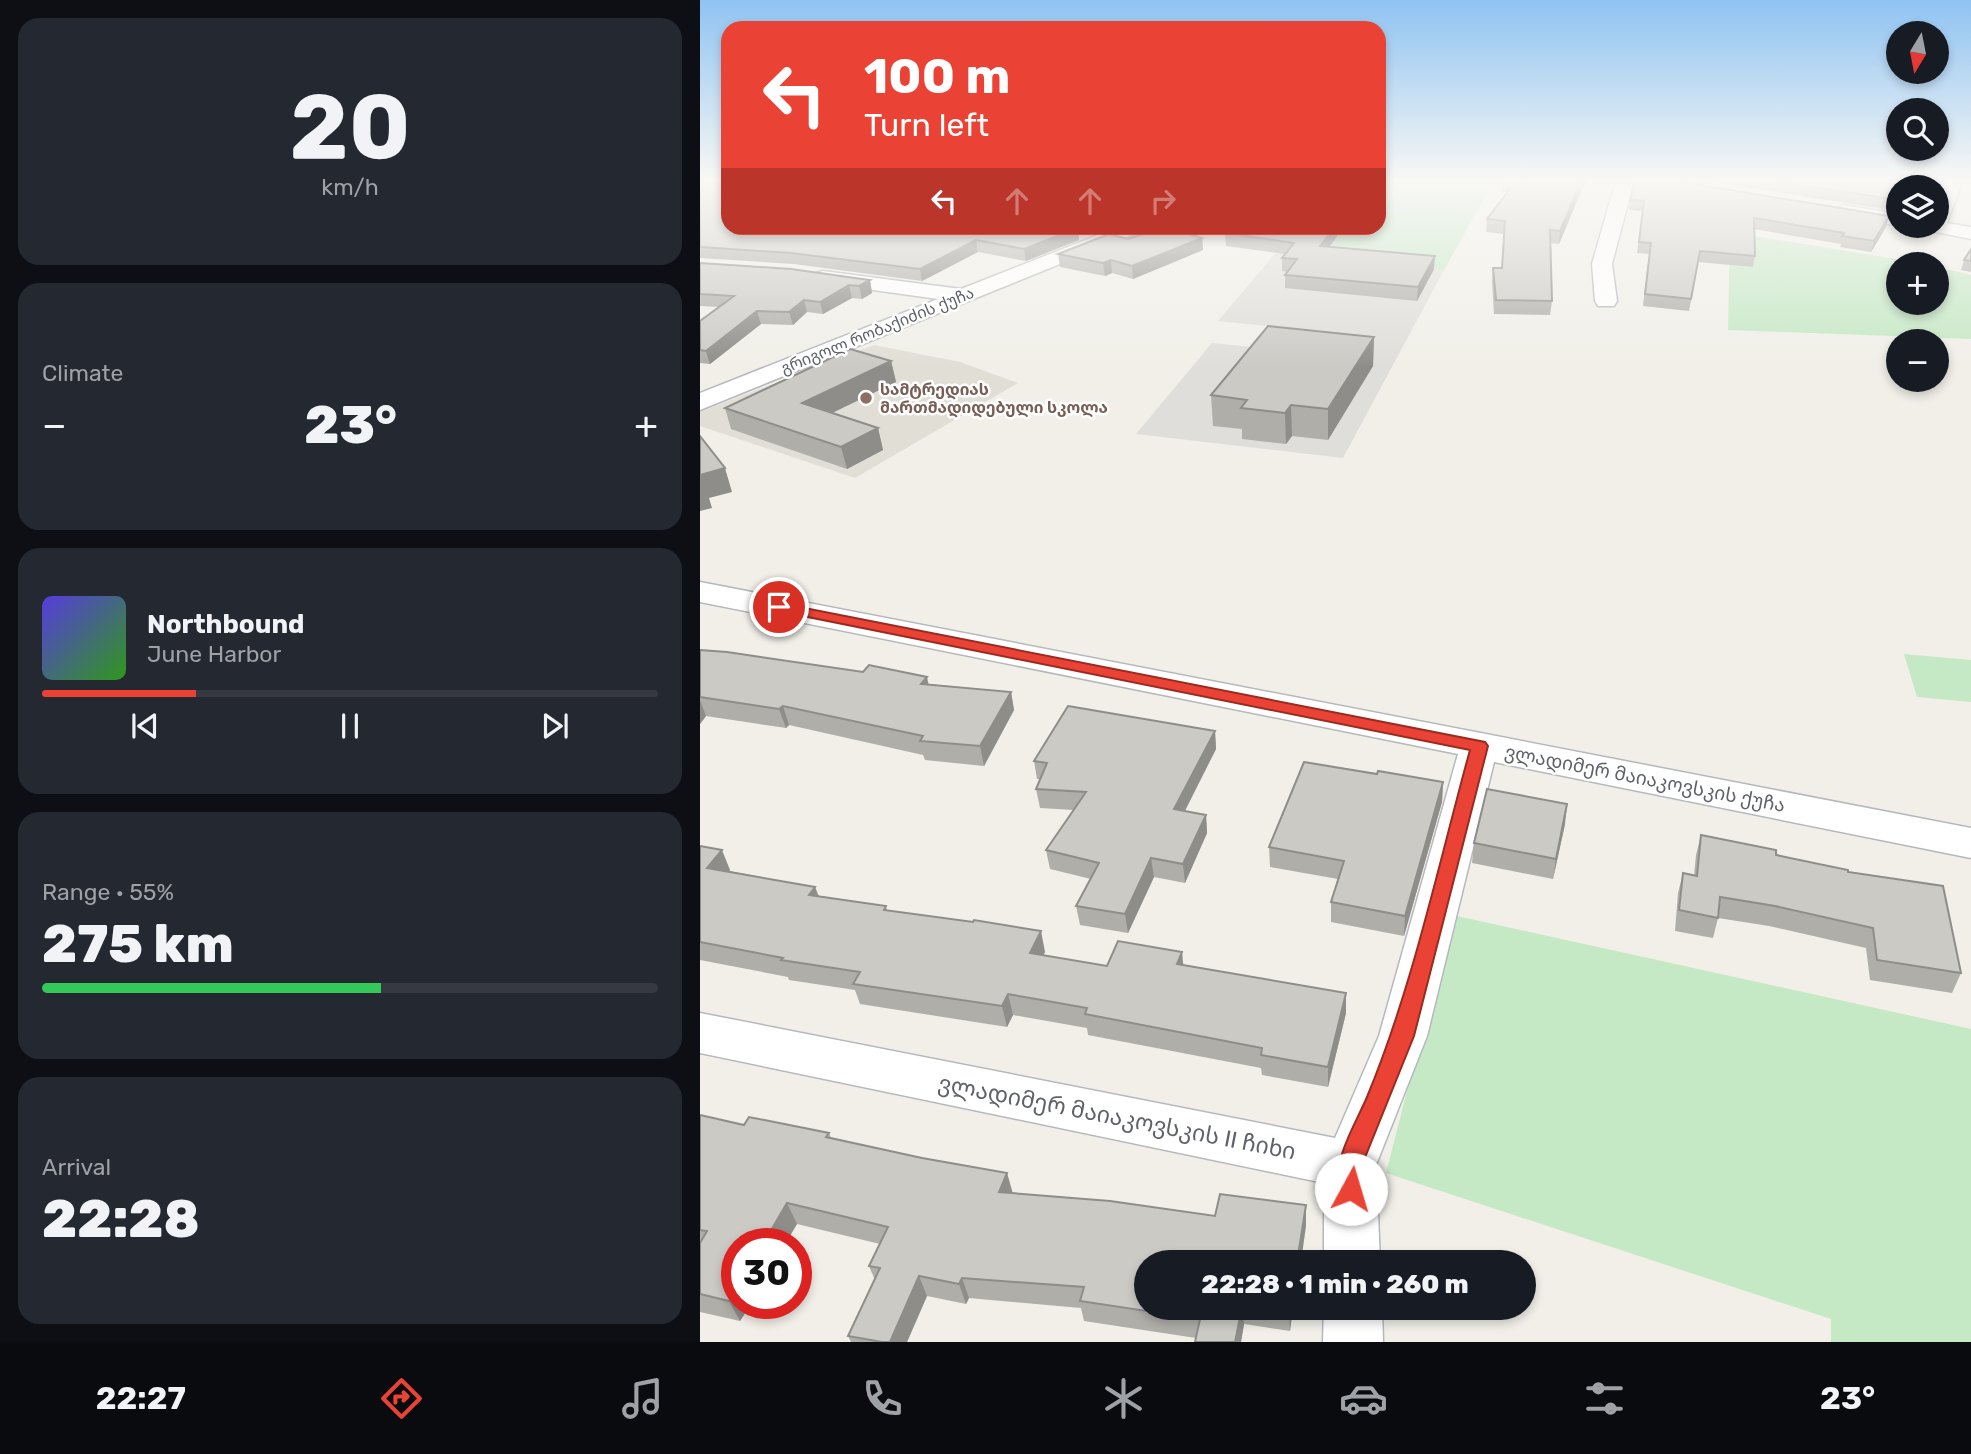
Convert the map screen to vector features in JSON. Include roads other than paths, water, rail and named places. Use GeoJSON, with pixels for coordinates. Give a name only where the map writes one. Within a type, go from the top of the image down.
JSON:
{"type":"FeatureCollection","features":[{"type":"Feature","properties":{"kind":"street","name":"გრიგოლ რობაქიძის ქუჩა"},"geometry":{"type":"LineString","coordinates":[[700,402],[1095,243]]}},
{"type":"Feature","properties":{"kind":"street"},"geometry":{"type":"LineString","coordinates":[[1606,301],[1602,264],[1608,243]]}},
{"type":"Feature","properties":{"kind":"street"},"geometry":{"type":"LineString","coordinates":[[807,275],[958,296]]}},
{"type":"Feature","properties":{"kind":"street","name":"ვლადიმერ მაიაკოვსკის ქუჩა"},"geometry":{"type":"LineString","coordinates":[[700,592],[1971,843]]}},
{"type":"Feature","properties":{"kind":"street"},"geometry":{"type":"LineString","coordinates":[[1352,1250],[1350,1165],[1403,1036],[1479,746]]}},
{"type":"Feature","properties":{"kind":"street","name":"ვლადიმერ მაიაკოვსკის II ჩიხი"},"geometry":{"type":"LineString","coordinates":[[700,1033],[1350,1165]]}},
{"type":"Feature","properties":{"kind":"street"},"geometry":{"type":"LineString","coordinates":[[1353,1320],[1353,1342]]}},
{"type":"Feature","properties":{"kind":"place","name":"სამტრედიას მართმადიდებული სკოლა"},"geometry":{"type":"Point","coordinates":[866,398]}}]}
